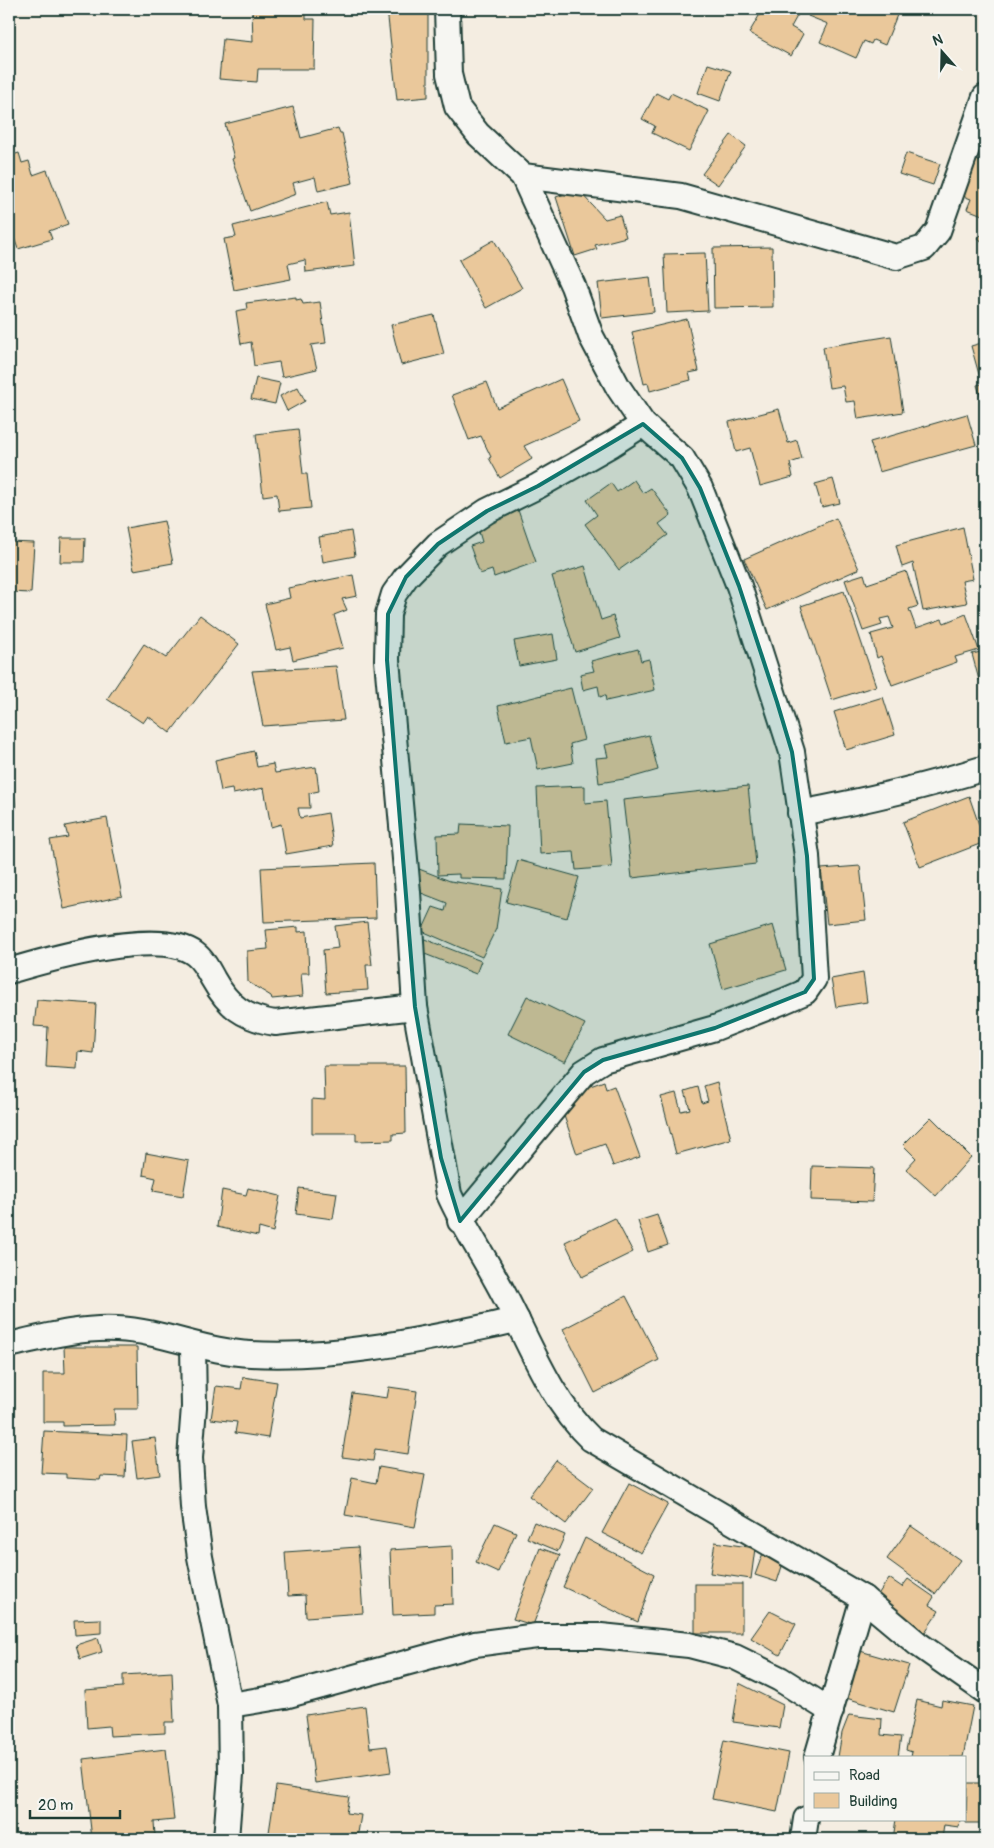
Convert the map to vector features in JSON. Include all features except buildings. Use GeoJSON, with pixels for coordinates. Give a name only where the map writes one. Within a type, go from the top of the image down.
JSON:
{"type":"FeatureCollection","features":[{"type":"Feature","properties":{"kind":"street"},"geometry":{"type":"LineString","coordinates":[[447,9],[449,74],[457,106],[478,134],[523,176],[573,286],[591,336],[618,387],[643,424],[682,458],[700,488],[739,586],[792,752],[807,856],[814,979],[805,992],[715,1028],[603,1060],[584,1072],[460,1221]]}},
{"type":"Feature","properties":{"kind":"street"},"geometry":{"type":"LineString","coordinates":[[523,176],[681,196],[896,257],[924,248],[938,231],[985,97]]}},
{"type":"Feature","properties":{"kind":"street"},"geometry":{"type":"LineString","coordinates":[[643,424],[538,486],[487,510],[438,544],[406,577],[394,594],[388,614],[387,660],[408,892],[415,1007],[449,1194],[460,1221],[495,1278],[572,1421],[591,1439],[863,1598],[918,1644],[982,1682]]}},
{"type":"Feature","properties":{"kind":"street"},"geometry":{"type":"LineString","coordinates":[[800,813],[944,781],[985,768]]}},
{"type":"Feature","properties":{"kind":"street"},"geometry":{"type":"LineString","coordinates":[[9,971],[71,953],[149,943],[180,946],[195,954],[205,965],[222,995],[253,1019],[275,1023],[415,1007]]}},
{"type":"Feature","properties":{"kind":"street"},"geometry":{"type":"LineString","coordinates":[[9,1345],[82,1330],[117,1329],[154,1334],[193,1345],[250,1354],[316,1354],[421,1340],[517,1320]]}},
{"type":"Feature","properties":{"kind":"street"},"geometry":{"type":"LineString","coordinates":[[193,1345],[194,1407],[190,1458],[193,1508],[200,1557],[230,1705],[231,1774],[226,1839]]}},
{"type":"Feature","properties":{"kind":"street"},"geometry":{"type":"LineString","coordinates":[[817,1756],[863,1598]]}},
{"type":"Feature","properties":{"kind":"street"},"geometry":{"type":"LineString","coordinates":[[230,1705],[285,1696],[476,1644],[537,1636],[601,1636],[689,1645],[735,1657],[780,1680],[831,1711]]}},
{"type":"Feature","properties":{"kind":"street"},"geometry":{"type":"LineString","coordinates":[[803,1839],[806,1820]]}},
{"type":"Feature","properties":{"kind":"highlighted area"},"geometry":{"type":"Polygon","coordinates":[[[643,424],[682,458],[700,488],[739,586],[792,752],[807,856],[814,979],[805,992],[715,1028],[603,1060],[584,1072],[460,1221],[441,1158],[415,1007],[387,660],[388,614],[406,577],[438,544],[487,511],[538,486],[643,424]]]}}]}
